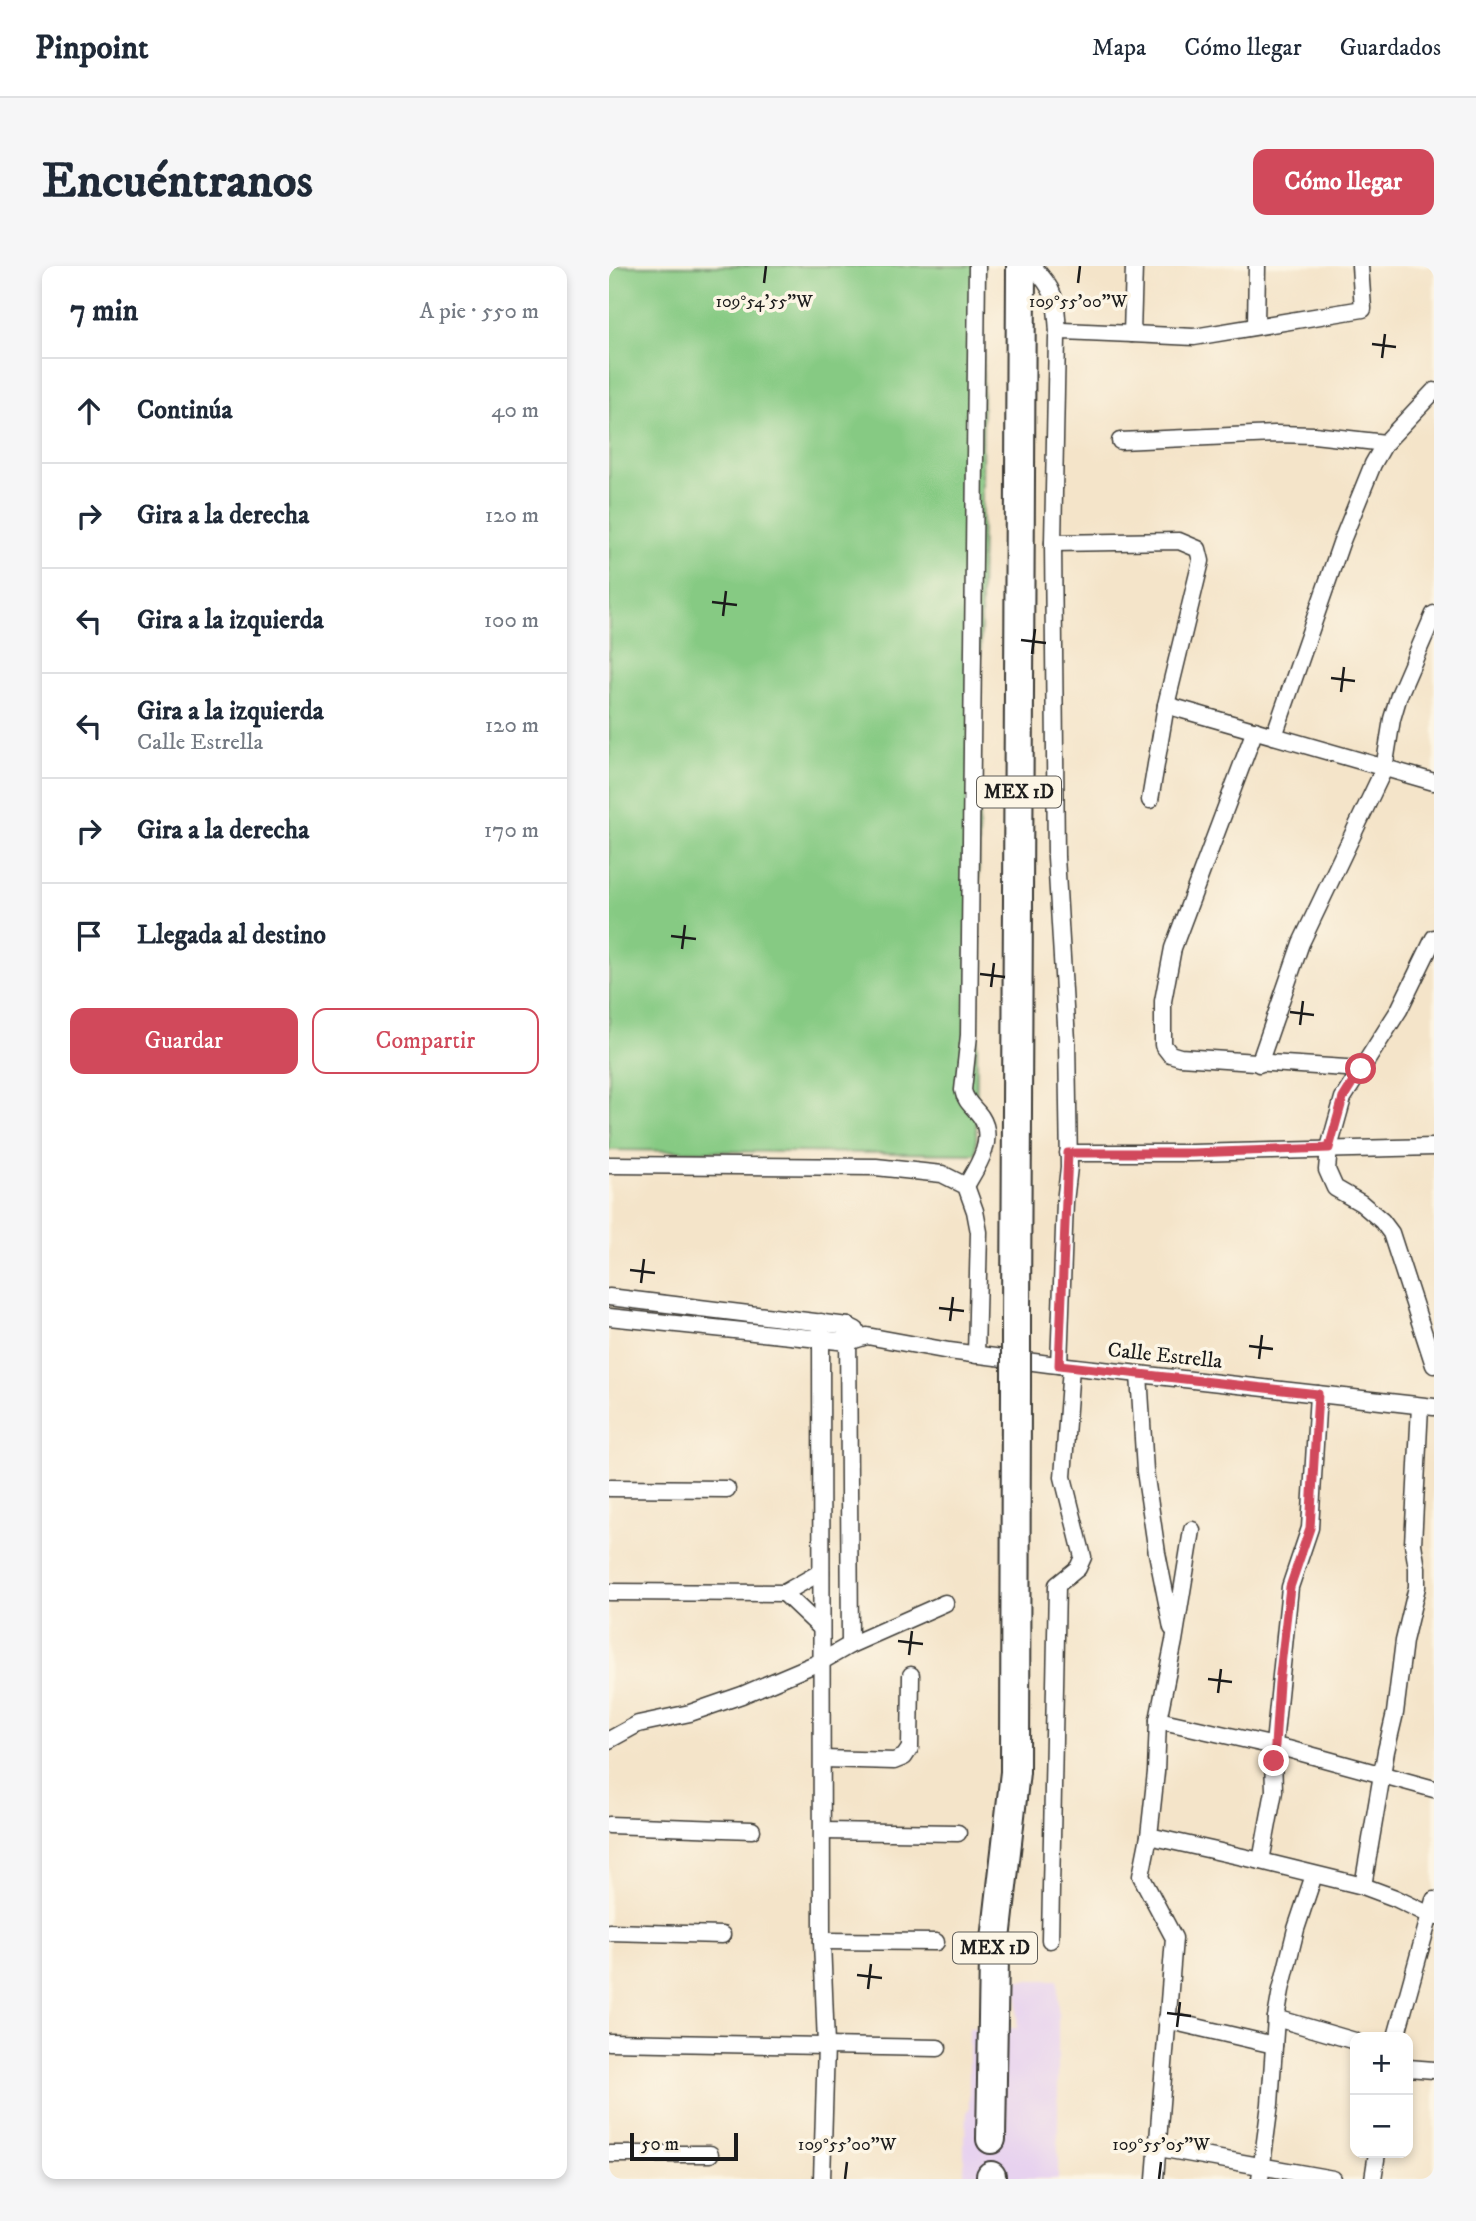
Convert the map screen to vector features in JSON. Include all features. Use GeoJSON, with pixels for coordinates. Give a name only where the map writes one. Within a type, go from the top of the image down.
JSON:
{"type":"FeatureCollection","features":[{"type":"Feature","properties":{"kind":"highway","name":"MEX 1D"},"geometry":{"type":"LineString","coordinates":[[992,2139],[995,1947],[1015,1772],[1021,266]]}},
{"type":"Feature","properties":{"kind":"street"},"geometry":{"type":"LineString","coordinates":[[966,1186],[983,1156],[986,1134],[981,1116],[964,1096],[963,1090],[969,1035],[977,266]]}},
{"type":"Feature","properties":{"kind":"street"},"geometry":{"type":"LineString","coordinates":[[1032,266],[1051,287],[1056,303],[1058,333],[1053,543],[1056,857],[1067,1041],[1068,1153],[1063,1477],[1083,1557],[1078,1568],[1057,1585],[1050,1940]]}},
{"type":"Feature","properties":{"kind":"street"},"geometry":{"type":"LineString","coordinates":[[1132,334],[1134,266]]}},
{"type":"Feature","properties":{"kind":"street"},"geometry":{"type":"LineString","coordinates":[[1256,326],[1257,266]]}},
{"type":"Feature","properties":{"kind":"street"},"geometry":{"type":"LineString","coordinates":[[1058,333],[1063,331],[1194,337],[1363,309],[1360,266]]}},
{"type":"Feature","properties":{"kind":"street"},"geometry":{"type":"LineString","coordinates":[[1274,736],[1341,543],[1373,464],[1385,443],[1434,391]]}},
{"type":"Feature","properties":{"kind":"street"},"geometry":{"type":"LineString","coordinates":[[1121,441],[1275,434],[1314,435],[1385,443]]}},
{"type":"Feature","properties":{"kind":"street"},"geometry":{"type":"LineString","coordinates":[[1053,543],[1179,541],[1198,549],[1201,561],[1166,705],[1150,800]]}},
{"type":"Feature","properties":{"kind":"street"},"geometry":{"type":"LineString","coordinates":[[1259,1063],[1301,943],[1384,769],[1399,695],[1434,614]]}},
{"type":"Feature","properties":{"kind":"street"},"geometry":{"type":"LineString","coordinates":[[1166,705],[1434,782]]}},
{"type":"Feature","properties":{"kind":"street"},"geometry":{"type":"LineString","coordinates":[[1255,730],[1173,947],[1163,1000],[1163,1045],[1170,1054],[1180,1057],[1361,1069]]}},
{"type":"Feature","properties":{"kind":"street"},"geometry":{"type":"LineString","coordinates":[[1434,938],[1399,1010],[1343,1098],[1329,1148],[1327,1170],[1335,1188],[1361,1203],[1382,1221],[1391,1233],[1434,1364]]}},
{"type":"Feature","properties":{"kind":"street"},"geometry":{"type":"LineString","coordinates":[[1068,1153],[1434,1147]]}},
{"type":"Feature","properties":{"kind":"street"},"geometry":{"type":"LineString","coordinates":[[609,1165],[876,1167],[942,1174],[966,1186],[979,1232],[976,1355]]}},
{"type":"Feature","properties":{"kind":"street"},"geometry":{"type":"LineString","coordinates":[[609,1297],[820,1331]]}},
{"type":"Feature","properties":{"kind":"street"},"geometry":{"type":"LineString","coordinates":[[609,1317],[820,1331]]}},
{"type":"Feature","properties":{"kind":"street"},"geometry":{"type":"LineString","coordinates":[[820,1331],[822,1941],[826,2045],[822,2179]]}},
{"type":"Feature","properties":{"kind":"street","name":"Calle Estrella"},"geometry":{"type":"LineString","coordinates":[[820,1331],[867,1336],[976,1355],[1427,1407]]}},
{"type":"Feature","properties":{"kind":"street"},"geometry":{"type":"LineString","coordinates":[[848,1334],[850,1645]]}},
{"type":"Feature","properties":{"kind":"street"},"geometry":{"type":"LineString","coordinates":[[1139,1374],[1145,1471],[1174,1641]]}},
{"type":"Feature","properties":{"kind":"street"},"geometry":{"type":"LineString","coordinates":[[1262,1861],[1274,1791],[1274,1746],[1290,1587],[1310,1528],[1318,1394]]}},
{"type":"Feature","properties":{"kind":"street"},"geometry":{"type":"LineString","coordinates":[[1363,1886],[1395,1713],[1404,1641],[1417,1587],[1413,1544],[1427,1407]]}},
{"type":"Feature","properties":{"kind":"street"},"geometry":{"type":"LineString","coordinates":[[609,1488],[727,1489]]}},
{"type":"Feature","properties":{"kind":"street"},"geometry":{"type":"LineString","coordinates":[[1155,2179],[1174,1938],[1141,1877],[1149,1836],[1156,1772],[1158,1720],[1192,1530]]}},
{"type":"Feature","properties":{"kind":"street"},"geometry":{"type":"LineString","coordinates":[[609,1592],[784,1593],[821,1572]]}},
{"type":"Feature","properties":{"kind":"street"},"geometry":{"type":"LineString","coordinates":[[784,1593],[821,1628]]}},
{"type":"Feature","properties":{"kind":"street"},"geometry":{"type":"LineString","coordinates":[[609,1740],[638,1724],[690,1713],[742,1695],[822,1661],[850,1645],[944,1603]]}},
{"type":"Feature","properties":{"kind":"street"},"geometry":{"type":"LineString","coordinates":[[823,1759],[894,1761],[904,1757],[910,1748],[911,1675]]}},
{"type":"Feature","properties":{"kind":"street"},"geometry":{"type":"LineString","coordinates":[[1158,1720],[1274,1746],[1434,1789]]}},
{"type":"Feature","properties":{"kind":"street"},"geometry":{"type":"LineString","coordinates":[[609,1825],[752,1830]]}},
{"type":"Feature","properties":{"kind":"street"},"geometry":{"type":"LineString","coordinates":[[823,1830],[958,1833]]}},
{"type":"Feature","properties":{"kind":"street"},"geometry":{"type":"LineString","coordinates":[[1149,1836],[1363,1886],[1433,1911],[1397,2032]]}},
{"type":"Feature","properties":{"kind":"street"},"geometry":{"type":"LineString","coordinates":[[1261,2173],[1270,2104],[1276,2018],[1287,1960],[1314,1875]]}},
{"type":"Feature","properties":{"kind":"street"},"geometry":{"type":"LineString","coordinates":[[609,1932],[722,1935]]}},
{"type":"Feature","properties":{"kind":"street"},"geometry":{"type":"LineString","coordinates":[[822,1941],[936,1942]]}},
{"type":"Feature","properties":{"kind":"street"},"geometry":{"type":"LineString","coordinates":[[1276,2018],[1350,2040]]}},
{"type":"Feature","properties":{"kind":"street"},"geometry":{"type":"LineString","coordinates":[[1167,2020],[1274,2045]]}},
{"type":"Feature","properties":{"kind":"street"},"geometry":{"type":"LineString","coordinates":[[609,2042],[938,2048]]}},
{"type":"Feature","properties":{"kind":"street"},"geometry":{"type":"LineString","coordinates":[[1413,2068],[1434,2070]]}},
{"type":"Feature","properties":{"kind":"street"},"geometry":{"type":"LineString","coordinates":[[1159,2148],[1261,2173],[1333,2179]]}},
{"type":"Feature","properties":{"kind":"street"},"geometry":{"type":"LineString","coordinates":[[609,2154],[710,2154]]}},
{"type":"Feature","properties":{"kind":"street"},"geometry":{"type":"LineString","coordinates":[[1373,2179],[1376,2158]]}},
{"type":"Feature","properties":{"kind":"shaded area"},"geometry":{"type":"Polygon","coordinates":[[[1018,1980],[1058,1980],[1058,2179],[964,2179],[964,2134],[969,2110],[969,2028],[1017,2028],[1018,1980]]]}},
{"type":"Feature","properties":{"kind":"green space"},"geometry":{"type":"Polygon","coordinates":[[[609,266],[984,266],[976,1154],[609,1150],[609,266]]]}},
{"type":"Feature","properties":{"kind":"route"},"geometry":{"type":"LineString","coordinates":[[1274,1761],[1279,1683],[1290,1587],[1310,1528],[1318,1394],[1059,1365],[1068,1153],[1192,1153],[1329,1148],[1343,1098],[1361,1069]]}}]}
